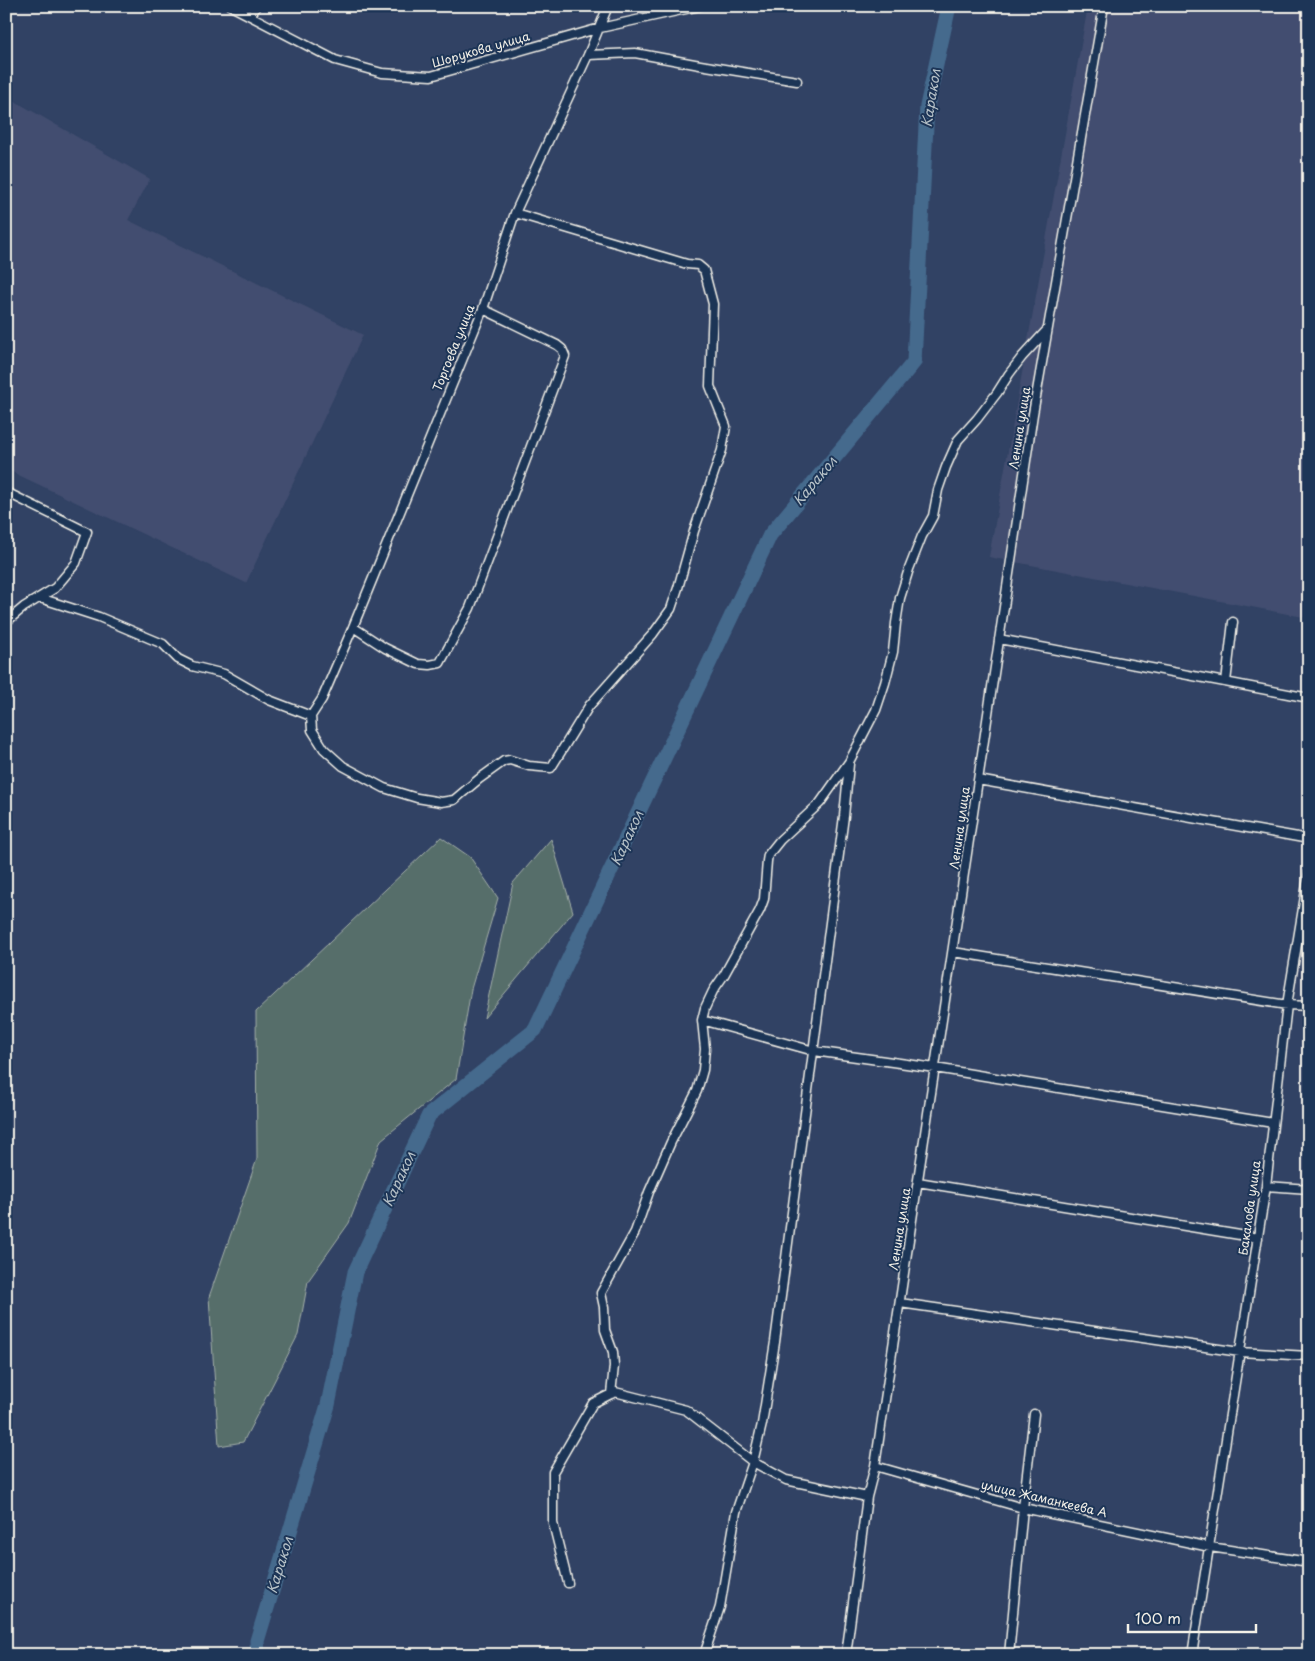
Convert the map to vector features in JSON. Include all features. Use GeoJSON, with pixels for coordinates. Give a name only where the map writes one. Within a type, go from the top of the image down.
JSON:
{"type":"FeatureCollection","features":[{"type":"Feature","properties":{"kind":"street","name":"Шорукова улица"},"geometry":{"type":"LineString","coordinates":[[232,6],[335,60],[382,73],[431,76],[600,28],[700,6]]}},
{"type":"Feature","properties":{"kind":"street"},"geometry":{"type":"LineString","coordinates":[[251,16],[256,6]]}},
{"type":"Feature","properties":{"kind":"street","name":"Торгоева улица"},"geometry":{"type":"LineString","coordinates":[[311,716],[322,699],[354,627],[483,309],[515,213],[588,55],[608,6]]}},
{"type":"Feature","properties":{"kind":"street","name":"Ленина улица"},"geometry":{"type":"LineString","coordinates":[[846,1655],[867,1497],[875,1466],[900,1303],[1033,414],[1104,6]]}},
{"type":"Feature","properties":{"kind":"street"},"geometry":{"type":"LineString","coordinates":[[588,55],[635,53],[700,66],[797,81]]}},
{"type":"Feature","properties":{"kind":"street"},"geometry":{"type":"LineString","coordinates":[[40,598],[99,617],[163,644],[178,659],[192,666],[224,674],[269,700],[311,716],[312,730],[324,749],[343,766],[384,788],[417,798],[441,802],[454,800],[504,761],[510,760],[528,766],[551,768],[589,706],[653,634],[671,609],[694,531],[722,450],[726,426],[710,386],[713,304],[704,270],[698,265],[687,264],[515,213]]}},
{"type":"Feature","properties":{"kind":"street"},"geometry":{"type":"LineString","coordinates":[[354,627],[385,648],[418,664],[430,665],[440,663],[470,608],[565,356],[562,349],[557,345],[483,309]]}},
{"type":"Feature","properties":{"kind":"street"},"geometry":{"type":"LineString","coordinates":[[611,1394],[614,1366],[613,1352],[605,1330],[601,1293],[634,1232],[670,1142],[697,1091],[703,1070],[705,1049],[702,1020],[705,1008],[760,910],[764,899],[768,855],[780,840],[820,802],[849,762],[876,710],[893,652],[900,598],[922,536],[933,516],[938,490],[958,440],[997,393],[1008,374],[1022,356],[1048,330]]}},
{"type":"Feature","properties":{"kind":"street"},"geometry":{"type":"LineString","coordinates":[[6,492],[88,532],[76,563],[56,588],[24,607],[6,622]]}},
{"type":"Feature","properties":{"kind":"street"},"geometry":{"type":"LineString","coordinates":[[1226,682],[1233,622]]}},
{"type":"Feature","properties":{"kind":"street"},"geometry":{"type":"LineString","coordinates":[[999,639],[1309,698]]}},
{"type":"Feature","properties":{"kind":"street"},"geometry":{"type":"LineString","coordinates":[[704,1655],[720,1607],[736,1512],[753,1462],[762,1424],[775,1342],[814,1052],[844,816],[849,762]]}},
{"type":"Feature","properties":{"kind":"street"},"geometry":{"type":"LineString","coordinates":[[978,780],[1309,839]]}},
{"type":"Feature","properties":{"kind":"street","name":"Бакалова улица"},"geometry":{"type":"LineString","coordinates":[[1192,1655],[1266,1186],[1287,1005],[1309,872]]}},
{"type":"Feature","properties":{"kind":"street"},"geometry":{"type":"LineString","coordinates":[[953,952],[1287,1005],[1309,1006]]}},
{"type":"Feature","properties":{"kind":"street"},"geometry":{"type":"LineString","coordinates":[[702,1020],[814,1052],[935,1068],[1273,1123]]}},
{"type":"Feature","properties":{"kind":"street"},"geometry":{"type":"LineString","coordinates":[[918,1182],[1258,1238]]}},
{"type":"Feature","properties":{"kind":"street"},"geometry":{"type":"LineString","coordinates":[[1266,1186],[1309,1189]]}},
{"type":"Feature","properties":{"kind":"street"},"geometry":{"type":"LineString","coordinates":[[900,1303],[1240,1352],[1309,1356]]}},
{"type":"Feature","properties":{"kind":"street"},"geometry":{"type":"LineString","coordinates":[[568,1583],[553,1523],[553,1472],[593,1403],[615,1392],[686,1410],[753,1462],[786,1480],[867,1497]]}},
{"type":"Feature","properties":{"kind":"street"},"geometry":{"type":"LineString","coordinates":[[1009,1655],[1034,1414]]}},
{"type":"Feature","properties":{"kind":"street","name":"улица Жаманкеева А"},"geometry":{"type":"LineString","coordinates":[[875,1466],[1023,1508],[1210,1547],[1309,1562]]}},
{"type":"Feature","properties":{"kind":"shaded area"},"geometry":{"type":"Polygon","coordinates":[[[1088,6],[1309,6],[1309,618],[989,557],[1088,6]]]}},
{"type":"Feature","properties":{"kind":"shaded area"},"geometry":{"type":"Polygon","coordinates":[[[6,96],[150,179],[128,220],[363,335],[246,583],[6,469],[6,96]]]}},
{"type":"Feature","properties":{"kind":"green space"},"geometry":{"type":"Polygon","coordinates":[[[441,837],[470,857],[498,898],[471,989],[456,1079],[381,1140],[349,1223],[308,1281],[298,1335],[243,1442],[219,1446],[209,1297],[257,1159],[256,1012],[441,837]]]}},
{"type":"Feature","properties":{"kind":"green space"},"geometry":{"type":"Polygon","coordinates":[[[551,839],[573,912],[484,1018],[513,883],[551,839]]]}},
{"type":"Feature","properties":{"kind":"waterway","name":"Каракол"},"geometry":{"type":"LineString","coordinates":[[258,1655],[257,1641],[328,1405],[355,1272],[429,1115],[535,1030],[770,535],[914,362],[927,106],[949,6]]}}]}
